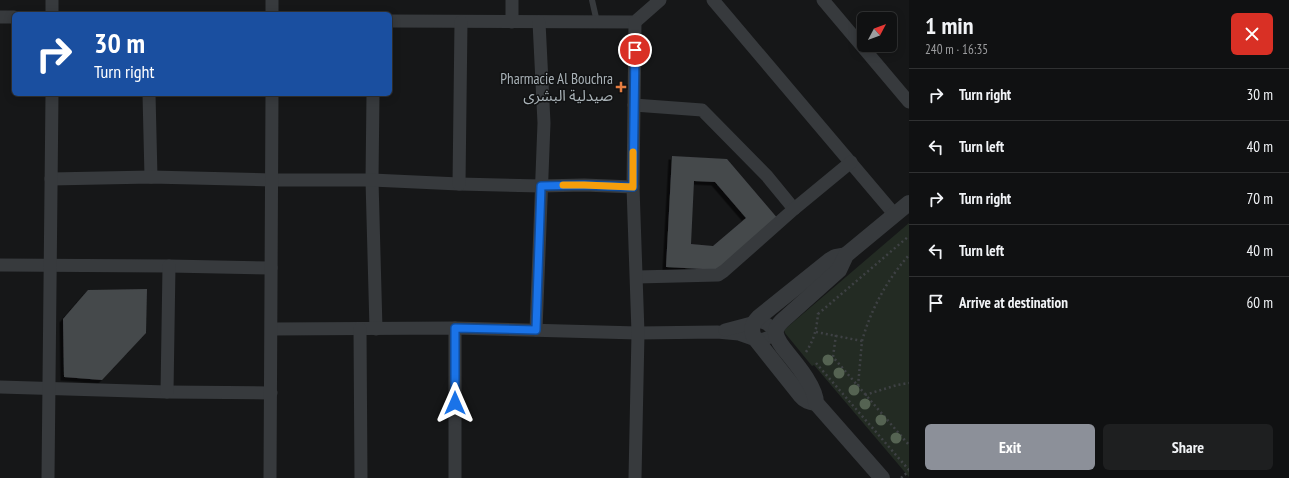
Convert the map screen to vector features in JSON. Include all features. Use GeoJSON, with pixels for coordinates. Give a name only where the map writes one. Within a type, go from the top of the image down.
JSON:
{"type":"FeatureCollection","features":[{"type":"Feature","properties":{"kind":"street"},"geometry":{"type":"LineString","coordinates":[[52,0],[52,12]]}},
{"type":"Feature","properties":{"kind":"street"},"geometry":{"type":"LineString","coordinates":[[272,0],[272,12]]}},
{"type":"Feature","properties":{"kind":"street"},"geometry":{"type":"LineString","coordinates":[[512,0],[512,22]]}},
{"type":"Feature","properties":{"kind":"street"},"geometry":{"type":"LineString","coordinates":[[392,21],[635,22],[660,0]]}},
{"type":"Feature","properties":{"kind":"street"},"geometry":{"type":"LineString","coordinates":[[713,0],[895,215]]}},
{"type":"Feature","properties":{"kind":"street"},"geometry":{"type":"LineString","coordinates":[[823,0],[909,102]]}},
{"type":"Feature","properties":{"kind":"street"},"geometry":{"type":"LineString","coordinates":[[0,17],[12,17]]}},
{"type":"Feature","properties":{"kind":"street"},"geometry":{"type":"LineString","coordinates":[[459,184],[461,22]]}},
{"type":"Feature","properties":{"kind":"street"},"geometry":{"type":"LineString","coordinates":[[536,330],[544,123],[539,22]]}},
{"type":"Feature","properties":{"kind":"street"},"geometry":{"type":"LineString","coordinates":[[635,22],[633,187],[638,333],[635,478]]}},
{"type":"Feature","properties":{"kind":"street"},"geometry":{"type":"LineString","coordinates":[[48,478],[52,96]]}},
{"type":"Feature","properties":{"kind":"street"},"geometry":{"type":"LineString","coordinates":[[149,96],[152,177]]}},
{"type":"Feature","properties":{"kind":"street"},"geometry":{"type":"LineString","coordinates":[[270,478],[272,329],[272,96]]}},
{"type":"Feature","properties":{"kind":"street"},"geometry":{"type":"LineString","coordinates":[[373,96],[372,180],[376,329]]}},
{"type":"Feature","properties":{"kind":"street"},"geometry":{"type":"LineString","coordinates":[[634,105],[702,110],[768,176],[794,209]]}},
{"type":"Feature","properties":{"kind":"street"},"geometry":{"type":"LineString","coordinates":[[637,277],[718,275],[850,162]]}},
{"type":"Feature","properties":{"kind":"street"},"geometry":{"type":"LineString","coordinates":[[51,179],[152,177],[272,180],[372,180],[459,184],[633,187]]}},
{"type":"Feature","properties":{"kind":"street"},"geometry":{"type":"LineString","coordinates":[[272,329],[455,328],[638,333],[717,332],[739,334],[756,340],[764,339],[776,333],[782,321],[839,270],[846,255],[909,203]]}},
{"type":"Feature","properties":{"kind":"street"},"geometry":{"type":"LineString","coordinates":[[816,403],[805,400],[801,396],[756,340],[752,331],[755,322],[830,260],[835,257],[846,255]]}},
{"type":"Feature","properties":{"kind":"street"},"geometry":{"type":"LineString","coordinates":[[0,265],[272,268]]}},
{"type":"Feature","properties":{"kind":"street"},"geometry":{"type":"LineString","coordinates":[[167,392],[169,266]]}},
{"type":"Feature","properties":{"kind":"street"},"geometry":{"type":"LineString","coordinates":[[717,332],[755,322],[764,322],[776,333],[783,348],[800,357],[814,393],[816,403],[882,478]]}},
{"type":"Feature","properties":{"kind":"street"},"geometry":{"type":"LineString","coordinates":[[455,328],[455,478]]}},
{"type":"Feature","properties":{"kind":"street"},"geometry":{"type":"LineString","coordinates":[[360,329],[361,478]]}},
{"type":"Feature","properties":{"kind":"street"},"geometry":{"type":"LineString","coordinates":[[0,387],[167,392],[271,393]]}},
{"type":"Feature","properties":{"kind":"lane"},"geometry":{"type":"LineString","coordinates":[[592,0],[597,22]]}},
{"type":"Feature","properties":{"kind":"path"},"geometry":{"type":"LineString","coordinates":[[818,314],[909,236]]}},
{"type":"Feature","properties":{"kind":"path"},"geometry":{"type":"LineString","coordinates":[[858,386],[862,341],[866,326],[878,298],[900,264],[909,255]]}},
{"type":"Feature","properties":{"kind":"path"},"geometry":{"type":"LineString","coordinates":[[800,357],[812,343],[816,332],[818,314],[808,299]]}},
{"type":"Feature","properties":{"kind":"path"},"geometry":{"type":"LineString","coordinates":[[816,332],[862,341]]}},
{"type":"Feature","properties":{"kind":"path"},"geometry":{"type":"LineString","coordinates":[[836,335],[833,357],[909,445]]}},
{"type":"Feature","properties":{"kind":"path"},"geometry":{"type":"LineString","coordinates":[[800,357],[808,355]]}},
{"type":"Feature","properties":{"kind":"path"},"geometry":{"type":"LineString","coordinates":[[811,358],[909,471],[901,478]]}},
{"type":"Feature","properties":{"kind":"path"},"geometry":{"type":"LineString","coordinates":[[865,395],[886,388],[909,383]]}},
{"type":"Feature","properties":{"kind":"shaded area"},"geometry":{"type":"Polygon","coordinates":[[[909,223],[909,477],[814,365],[812,366],[784,330],[909,223]]]}},
{"type":"Feature","properties":{"kind":"building"},"geometry":{"type":"Polygon","coordinates":[[[672,156],[727,159],[779,220],[721,270],[666,267],[672,156]],[[694,181],[691,244],[713,246],[746,218],[715,182],[694,181]]]}},
{"type":"Feature","properties":{"kind":"building"},"geometry":{"type":"Polygon","coordinates":[[[147,289],[146,333],[102,380],[64,377],[63,319],[88,290],[147,289]]]}},
{"type":"Feature","properties":{"kind":"slow traffic"},"geometry":{"type":"LineString","coordinates":[[563,185],[633,187],[633,152]]}},
{"type":"Feature","properties":{"kind":"place","name":"Pharmacie Al Bouchra صيدلية البشرى"},"geometry":{"type":"Point","coordinates":[621,87]}},
{"type":"Feature","properties":{"kind":"route"},"geometry":{"type":"LineString","coordinates":[[455,403],[455,328],[536,330],[541,186],[584,185],[633,187],[635,50]]}}]}
